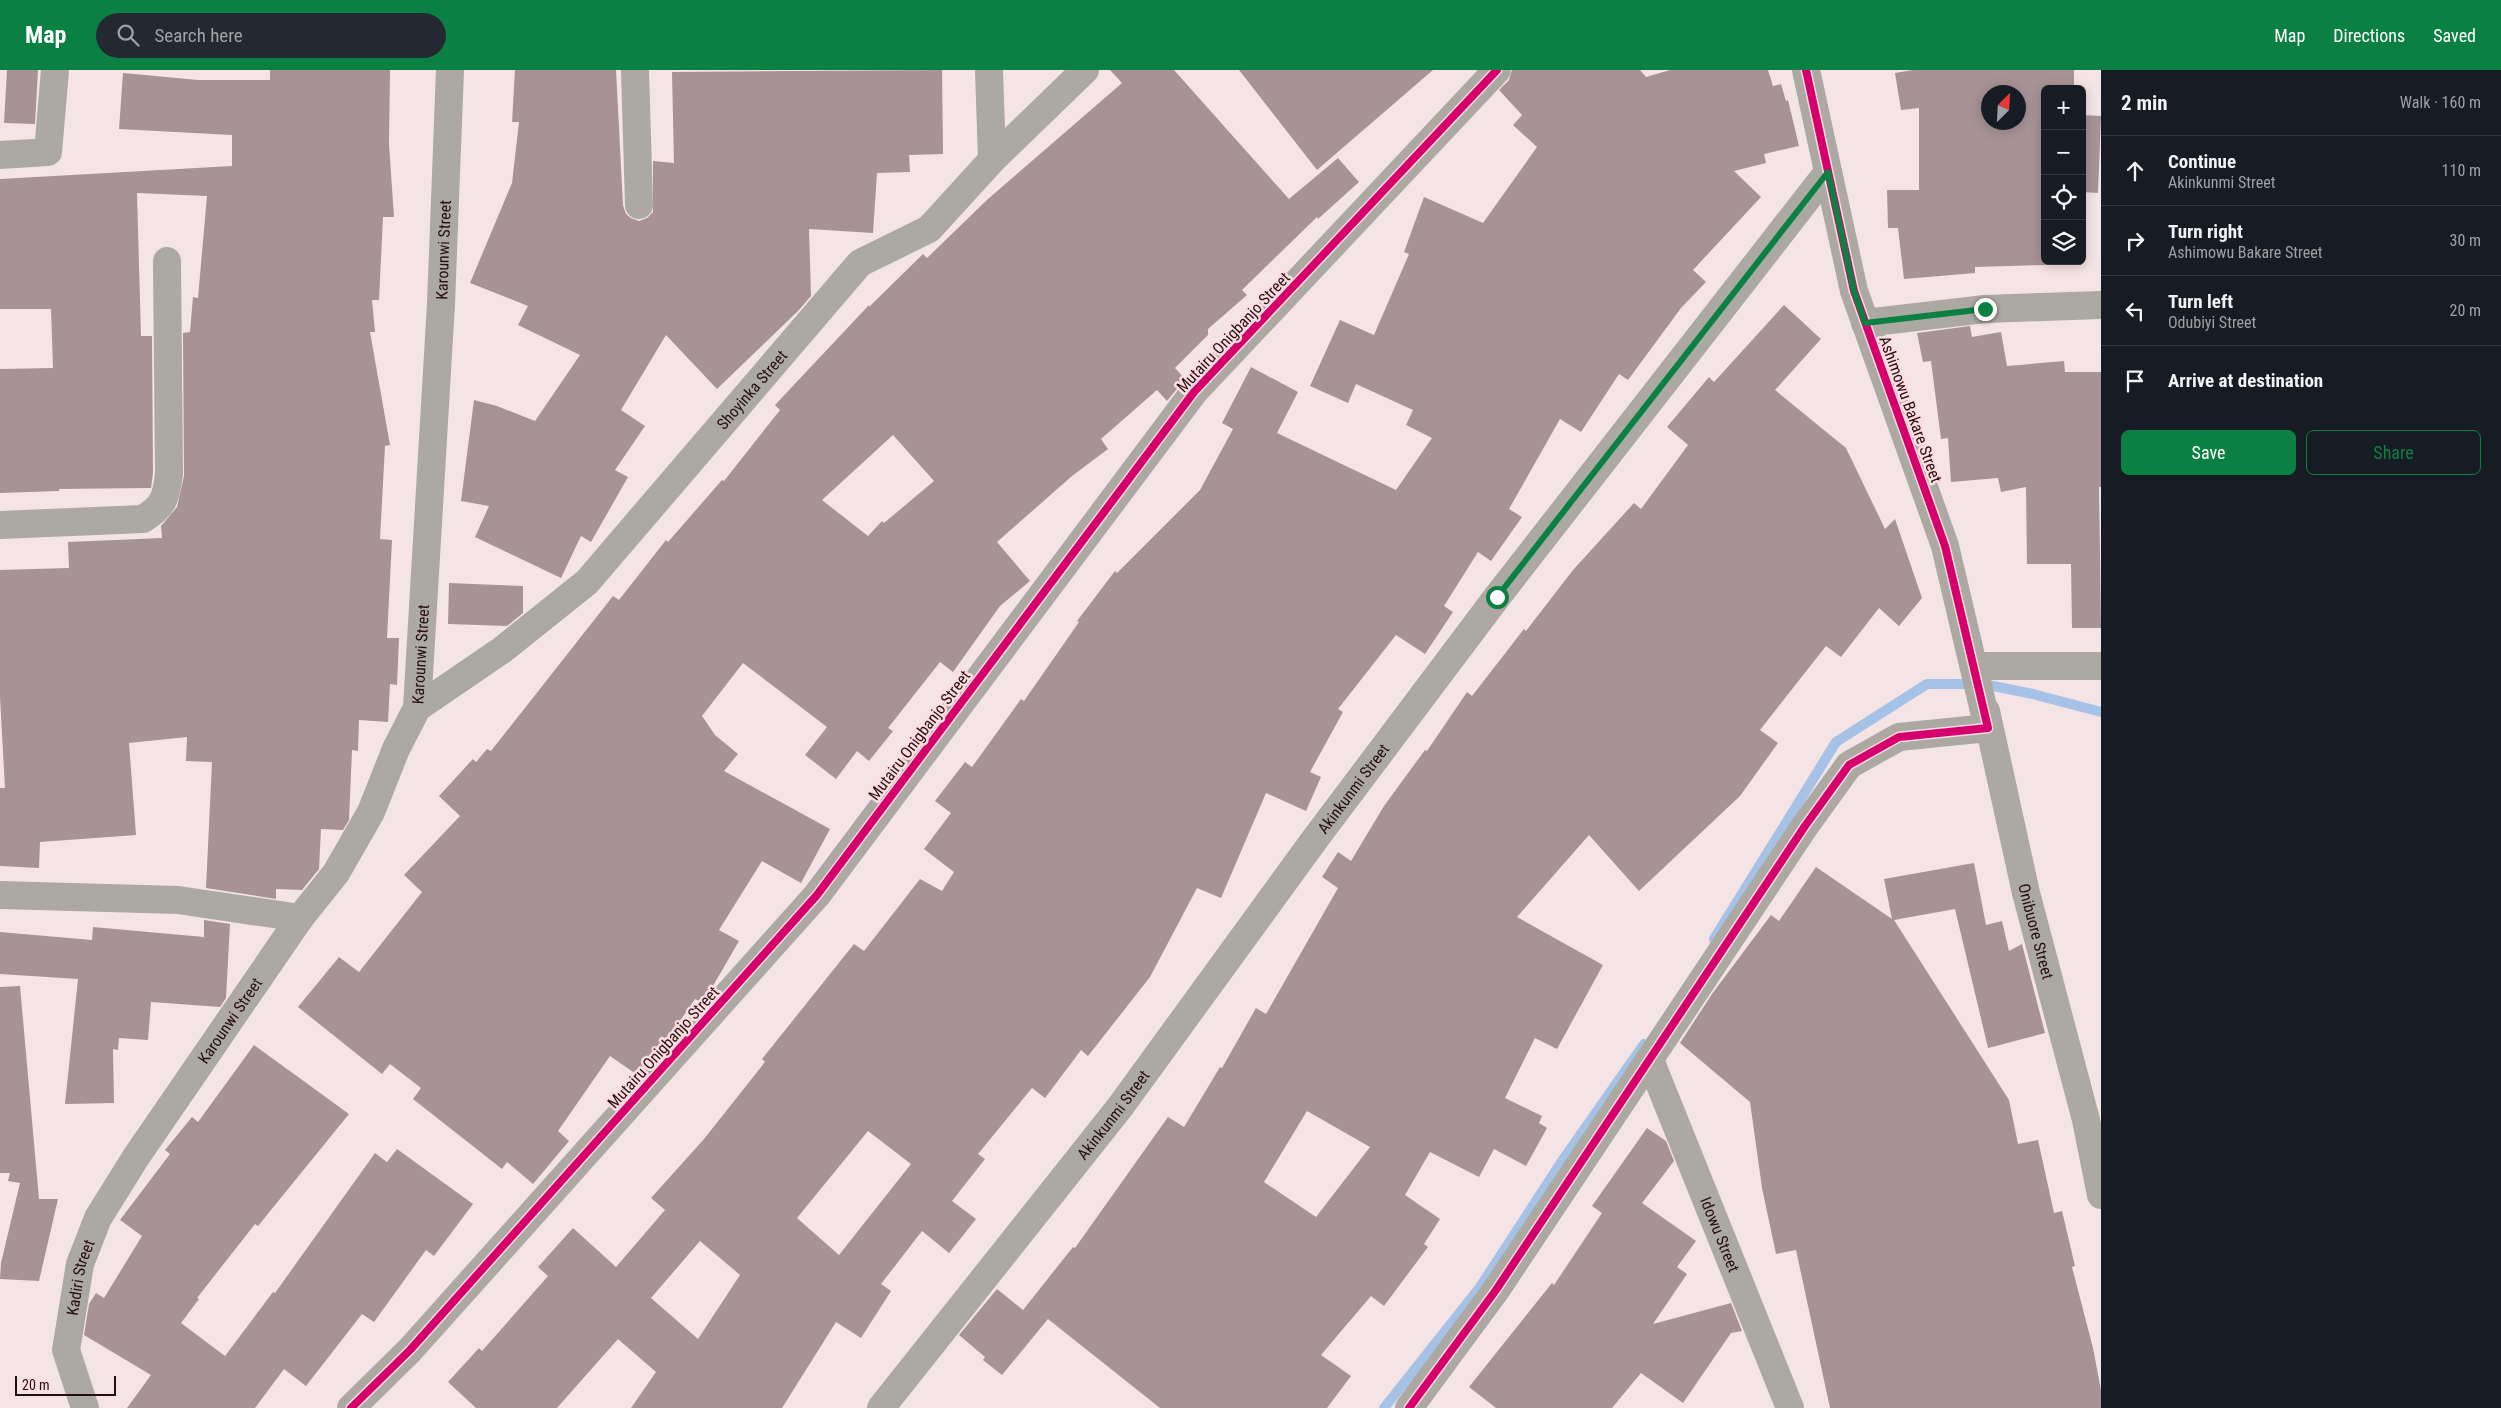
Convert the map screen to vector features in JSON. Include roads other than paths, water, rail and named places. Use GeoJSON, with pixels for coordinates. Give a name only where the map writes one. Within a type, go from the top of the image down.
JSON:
{"type":"FeatureCollection","features":[{"type":"Feature","properties":{"kind":"street"},"geometry":{"type":"LineString","coordinates":[[0,155],[48,152],[55,70]]}},
{"type":"Feature","properties":{"kind":"street","name":"Karounwi Street"},"geometry":{"type":"LineString","coordinates":[[136,1158],[300,918],[336,873],[371,812],[396,750],[416,708],[441,304],[450,70]]}},
{"type":"Feature","properties":{"kind":"street"},"geometry":{"type":"LineString","coordinates":[[635,70],[639,205]]}},
{"type":"Feature","properties":{"kind":"street"},"geometry":{"type":"LineString","coordinates":[[989,70],[992,160]]}},
{"type":"Feature","properties":{"kind":"street","name":"Shoyinka Street"},"geometry":{"type":"LineString","coordinates":[[416,708],[502,650],[587,582],[860,263],[929,228],[992,160],[1085,70]]}},
{"type":"Feature","properties":{"kind":"street","name":"Mutairu Onigbanjo Street"},"geometry":{"type":"LineString","coordinates":[[351,1408],[410,1350],[817,895],[1194,392],[1496,70]]}},
{"type":"Feature","properties":{"kind":"street","name":"Ashimowu Bakare Street"},"geometry":{"type":"LineString","coordinates":[[1806,70],[1854,291],[1945,546],[1975,666]]}},
{"type":"Feature","properties":{"kind":"street","name":"Akinkunmi Street"},"geometry":{"type":"LineString","coordinates":[[881,1408],[1120,1107],[1315,839],[1491,605],[1828,172]]}},
{"type":"Feature","properties":{"kind":"street"},"geometry":{"type":"LineString","coordinates":[[0,525],[143,519],[156,510],[166,497],[169,474],[167,261]]}},
{"type":"Feature","properties":{"kind":"street"},"geometry":{"type":"LineString","coordinates":[[1865,323],[1985,309],[2101,305]]}},
{"type":"Feature","properties":{"kind":"street"},"geometry":{"type":"LineString","coordinates":[[1975,666],[2101,666]]}},
{"type":"Feature","properties":{"kind":"street","name":"Onibuore Street"},"geometry":{"type":"LineString","coordinates":[[1975,666],[2026,893],[2086,1120],[2101,1195]]}},
{"type":"Feature","properties":{"kind":"street"},"geometry":{"type":"LineString","coordinates":[[1409,1408],[1496,1290],[1805,826],[1849,765],[1899,737],[1986,717]]}},
{"type":"Feature","properties":{"kind":"street"},"geometry":{"type":"LineString","coordinates":[[0,895],[178,900],[300,918]]}},
{"type":"Feature","properties":{"kind":"street","name":"Idowu Street"},"geometry":{"type":"LineString","coordinates":[[1650,1060],[1790,1408]]}},
{"type":"Feature","properties":{"kind":"street","name":"Kadiri Street"},"geometry":{"type":"LineString","coordinates":[[85,1408],[66,1350],[80,1264],[98,1218],[136,1158]]}},
{"type":"Feature","properties":{"kind":"waterway"},"geometry":{"type":"LineString","coordinates":[[1714,939],[1836,742],[1927,684],[1983,684],[2033,694],[2101,712]]}},
{"type":"Feature","properties":{"kind":"waterway"},"geometry":{"type":"LineString","coordinates":[[1384,1408],[1480,1287],[1564,1158],[1644,1044]]}}]}
